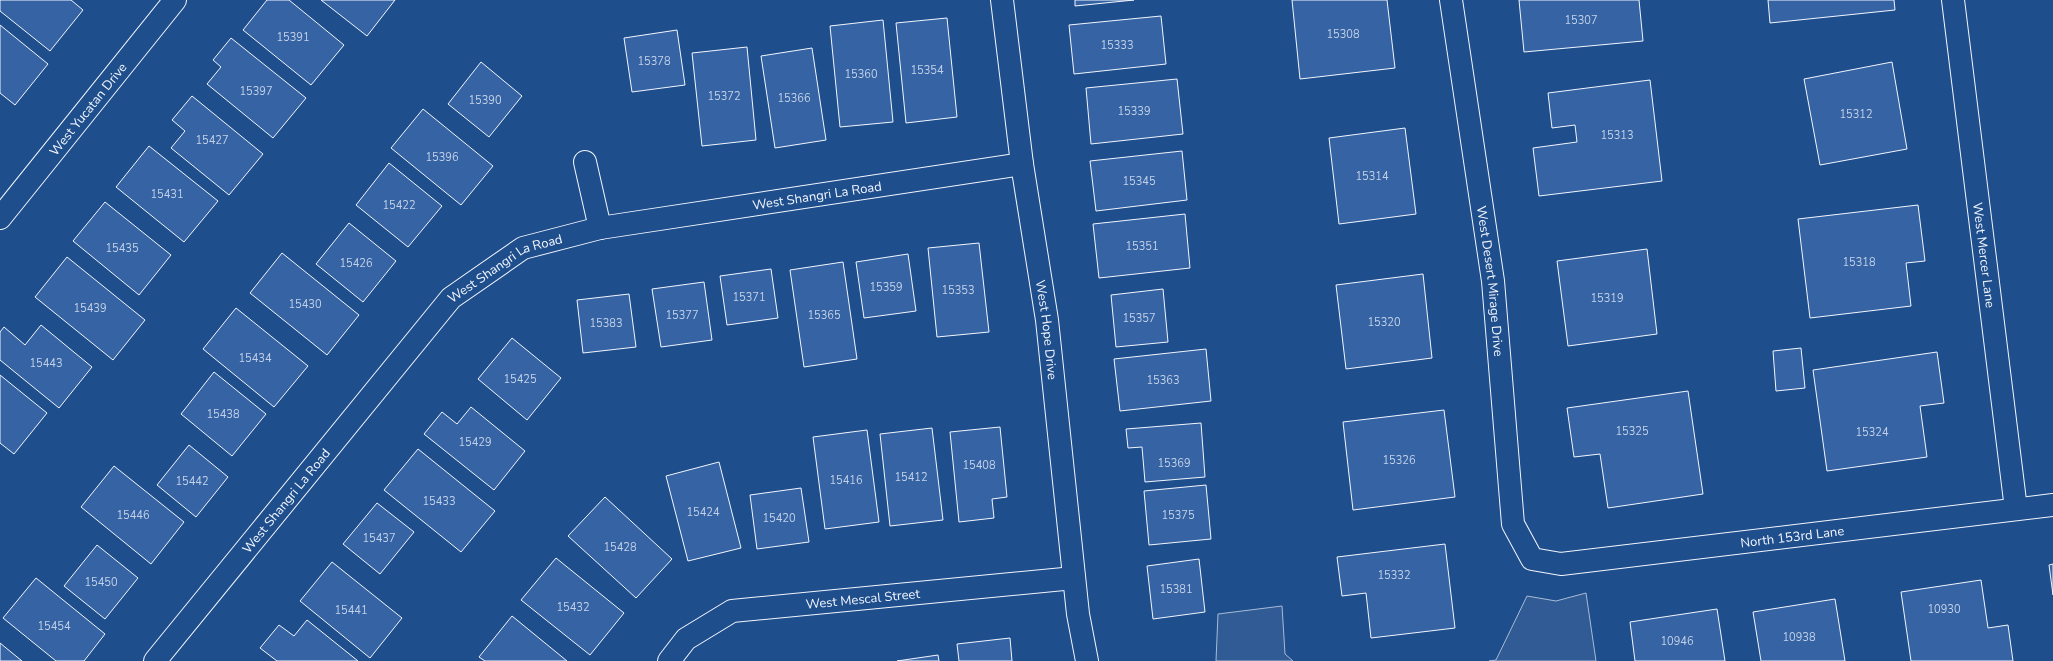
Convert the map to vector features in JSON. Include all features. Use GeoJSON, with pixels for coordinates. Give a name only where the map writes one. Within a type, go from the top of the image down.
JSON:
{"type":"FeatureCollection","features":[{"type":"Feature","properties":{"kind":"street","name":"West Yucatan Drive"},"geometry":{"type":"LineString","coordinates":[[0,218],[175,0]]}},
{"type":"Feature","properties":{"kind":"street","name":"West Hope Drive"},"geometry":{"type":"LineString","coordinates":[[1002,0],[1022,164],[1047,320],[1078,614],[1087,661]]}},
{"type":"Feature","properties":{"kind":"street","name":"West Desert Mirage Drive"},"geometry":{"type":"LineString","coordinates":[[1451,0],[1493,281],[1513,524],[1532,559]]}},
{"type":"Feature","properties":{"kind":"street","name":"West Mercer Lane"},"geometry":{"type":"LineString","coordinates":[[1953,0],[2016,509]]}},
{"type":"Feature","properties":{"kind":"street"},"geometry":{"type":"LineString","coordinates":[[585,162],[600,228]]}},
{"type":"Feature","properties":{"kind":"street","name":"West Shangri La Road"},"geometry":{"type":"LineString","coordinates":[[155,661],[451,298],[523,248],[600,228],[1022,164]]}},
{"type":"Feature","properties":{"kind":"street","name":"North 153rd Lane"},"geometry":{"type":"LineString","coordinates":[[1532,559],[1561,564],[2053,505]]}},
{"type":"Feature","properties":{"kind":"street","name":"West Mescal Street"},"geometry":{"type":"LineString","coordinates":[[669,661],[686,639],[732,611],[1074,578]]}},
{"type":"Feature","properties":{"kind":"shaded area"},"geometry":{"type":"Polygon","coordinates":[[[1586,593],[1596,661],[1489,661],[1496,660],[1527,596],[1556,601],[1586,593]]]}},
{"type":"Feature","properties":{"kind":"shaded area"},"geometry":{"type":"Polygon","coordinates":[[[1282,606],[1285,654],[1293,661],[1216,661],[1218,614],[1282,606]]]}},
{"type":"Feature","properties":{"kind":"building"},"geometry":{"type":"Polygon","coordinates":[[[0,0],[71,0],[83,10],[50,51],[0,11],[0,0]]]}},
{"type":"Feature","properties":{"kind":"building"},"geometry":{"type":"Polygon","coordinates":[[[267,0],[289,0],[344,45],[311,85],[243,30],[267,0]]]}},
{"type":"Feature","properties":{"kind":"building"},"geometry":{"type":"Polygon","coordinates":[[[321,0],[395,0],[367,36],[321,0]]]}},
{"type":"Feature","properties":{"kind":"building"},"geometry":{"type":"Polygon","coordinates":[[[1075,0],[1134,0],[1075,6],[1075,0]]]}},
{"type":"Feature","properties":{"kind":"building"},"geometry":{"type":"Polygon","coordinates":[[[1292,0],[1387,0],[1395,68],[1300,79],[1292,0]]]}},
{"type":"Feature","properties":{"kind":"building"},"geometry":{"type":"Polygon","coordinates":[[[1519,0],[1639,0],[1643,41],[1524,52],[1519,0]]]}},
{"type":"Feature","properties":{"kind":"building"},"geometry":{"type":"Polygon","coordinates":[[[1768,0],[1894,0],[1895,10],[1770,23],[1768,0]]]}},
{"type":"Feature","properties":{"kind":"building"},"geometry":{"type":"Polygon","coordinates":[[[1161,16],[1166,64],[1074,74],[1069,25],[1161,16]]]}},
{"type":"Feature","properties":{"kind":"building"},"geometry":{"type":"Polygon","coordinates":[[[947,18],[957,117],[906,123],[896,23],[947,18]]]}},
{"type":"Feature","properties":{"kind":"building"},"geometry":{"type":"Polygon","coordinates":[[[883,20],[893,122],[840,127],[830,26],[883,20]]]}},
{"type":"Feature","properties":{"kind":"building"},"geometry":{"type":"Polygon","coordinates":[[[0,25],[48,64],[15,105],[0,93],[0,25]]]}},
{"type":"Feature","properties":{"kind":"building"},"geometry":{"type":"Polygon","coordinates":[[[677,30],[685,85],[632,92],[624,38],[677,30]]]}},
{"type":"Feature","properties":{"kind":"building"},"geometry":{"type":"Polygon","coordinates":[[[231,38],[306,98],[273,138],[207,84],[221,67],[213,60],[231,38]]]}},
{"type":"Feature","properties":{"kind":"building"},"geometry":{"type":"Polygon","coordinates":[[[747,47],[756,140],[702,146],[692,53],[747,47]]]}},
{"type":"Feature","properties":{"kind":"building"},"geometry":{"type":"Polygon","coordinates":[[[812,48],[826,140],[775,148],[761,56],[812,48]]]}},
{"type":"Feature","properties":{"kind":"building"},"geometry":{"type":"Polygon","coordinates":[[[481,62],[522,96],[489,137],[448,104],[481,62]]]}},
{"type":"Feature","properties":{"kind":"building"},"geometry":{"type":"Polygon","coordinates":[[[1892,62],[1907,149],[1820,165],[1804,79],[1892,62]]]}},
{"type":"Feature","properties":{"kind":"building"},"geometry":{"type":"Polygon","coordinates":[[[1177,79],[1183,134],[1091,144],[1086,88],[1177,79]]]}},
{"type":"Feature","properties":{"kind":"building"},"geometry":{"type":"Polygon","coordinates":[[[1650,80],[1662,181],[1539,196],[1533,148],[1577,142],[1575,125],[1552,128],[1548,93],[1650,80]]]}},
{"type":"Feature","properties":{"kind":"building"},"geometry":{"type":"Polygon","coordinates":[[[192,96],[263,154],[229,195],[171,148],[185,131],[172,120],[192,96]]]}},
{"type":"Feature","properties":{"kind":"building"},"geometry":{"type":"Polygon","coordinates":[[[423,109],[493,166],[461,205],[391,148],[423,109]]]}},
{"type":"Feature","properties":{"kind":"building"},"geometry":{"type":"Polygon","coordinates":[[[1405,128],[1416,214],[1339,224],[1329,138],[1405,128]]]}},
{"type":"Feature","properties":{"kind":"building"},"geometry":{"type":"Polygon","coordinates":[[[149,146],[218,201],[184,242],[116,187],[149,146]]]}},
{"type":"Feature","properties":{"kind":"building"},"geometry":{"type":"Polygon","coordinates":[[[1182,151],[1187,200],[1096,211],[1090,161],[1182,151]]]}},
{"type":"Feature","properties":{"kind":"building"},"geometry":{"type":"Polygon","coordinates":[[[389,163],[442,206],[408,247],[356,205],[389,163]]]}},
{"type":"Feature","properties":{"kind":"building"},"geometry":{"type":"Polygon","coordinates":[[[105,202],[171,255],[139,295],[73,241],[105,202]]]}},
{"type":"Feature","properties":{"kind":"building"},"geometry":{"type":"Polygon","coordinates":[[[1918,205],[1925,261],[1906,263],[1911,306],[1810,318],[1798,219],[1918,205]]]}},
{"type":"Feature","properties":{"kind":"building"},"geometry":{"type":"Polygon","coordinates":[[[1185,214],[1190,268],[1099,278],[1093,224],[1185,214]]]}},
{"type":"Feature","properties":{"kind":"building"},"geometry":{"type":"Polygon","coordinates":[[[349,223],[396,261],[363,302],[316,264],[349,223]]]}},
{"type":"Feature","properties":{"kind":"building"},"geometry":{"type":"Polygon","coordinates":[[[979,243],[989,332],[937,337],[928,248],[979,243]]]}},
{"type":"Feature","properties":{"kind":"building"},"geometry":{"type":"Polygon","coordinates":[[[1647,249],[1657,334],[1568,346],[1557,261],[1647,249]]]}},
{"type":"Feature","properties":{"kind":"building"},"geometry":{"type":"Polygon","coordinates":[[[282,253],[359,315],[327,355],[250,293],[282,253]]]}},
{"type":"Feature","properties":{"kind":"building"},"geometry":{"type":"Polygon","coordinates":[[[908,254],[916,311],[864,318],[856,262],[908,254]]]}},
{"type":"Feature","properties":{"kind":"building"},"geometry":{"type":"Polygon","coordinates":[[[67,257],[145,320],[113,360],[35,297],[67,257]]]}},
{"type":"Feature","properties":{"kind":"building"},"geometry":{"type":"Polygon","coordinates":[[[843,262],[857,359],[804,367],[790,270],[843,262]]]}},
{"type":"Feature","properties":{"kind":"building"},"geometry":{"type":"Polygon","coordinates":[[[771,269],[778,318],[727,325],[720,276],[771,269]]]}},
{"type":"Feature","properties":{"kind":"building"},"geometry":{"type":"Polygon","coordinates":[[[1423,274],[1432,358],[1346,369],[1336,285],[1423,274]]]}},
{"type":"Feature","properties":{"kind":"building"},"geometry":{"type":"Polygon","coordinates":[[[704,282],[712,340],[661,347],[652,289],[704,282]]]}},
{"type":"Feature","properties":{"kind":"building"},"geometry":{"type":"Polygon","coordinates":[[[1163,289],[1168,342],[1116,347],[1111,295],[1163,289]]]}},
{"type":"Feature","properties":{"kind":"building"},"geometry":{"type":"Polygon","coordinates":[[[629,294],[636,347],[583,353],[577,300],[629,294]]]}},
{"type":"Feature","properties":{"kind":"building"},"geometry":{"type":"Polygon","coordinates":[[[236,308],[308,366],[274,407],[203,349],[236,308]]]}},
{"type":"Feature","properties":{"kind":"building"},"geometry":{"type":"Polygon","coordinates":[[[41,325],[92,367],[59,408],[0,360],[0,332],[4,327],[25,345],[41,325]]]}},
{"type":"Feature","properties":{"kind":"building"},"geometry":{"type":"Polygon","coordinates":[[[512,338],[561,378],[527,420],[478,379],[512,338]]]}},
{"type":"Feature","properties":{"kind":"building"},"geometry":{"type":"Polygon","coordinates":[[[1801,348],[1805,388],[1776,391],[1773,351],[1801,348]]]}},
{"type":"Feature","properties":{"kind":"building"},"geometry":{"type":"Polygon","coordinates":[[[1206,349],[1211,401],[1120,411],[1114,359],[1206,349]]]}},
{"type":"Feature","properties":{"kind":"building"},"geometry":{"type":"Polygon","coordinates":[[[1937,352],[1944,403],[1920,406],[1927,457],[1827,471],[1813,370],[1937,352]]]}},
{"type":"Feature","properties":{"kind":"building"},"geometry":{"type":"Polygon","coordinates":[[[214,372],[266,414],[232,456],[181,414],[214,372]]]}},
{"type":"Feature","properties":{"kind":"building"},"geometry":{"type":"Polygon","coordinates":[[[0,375],[47,413],[14,454],[0,443],[0,375]]]}},
{"type":"Feature","properties":{"kind":"building"},"geometry":{"type":"Polygon","coordinates":[[[1688,391],[1703,494],[1608,508],[1600,454],[1574,457],[1567,408],[1688,391]]]}},
{"type":"Feature","properties":{"kind":"building"},"geometry":{"type":"Polygon","coordinates":[[[471,407],[525,451],[494,490],[424,434],[442,412],[457,424],[471,407]]]}},
{"type":"Feature","properties":{"kind":"building"},"geometry":{"type":"Polygon","coordinates":[[[1444,410],[1455,497],[1353,510],[1343,422],[1444,410]]]}},
{"type":"Feature","properties":{"kind":"building"},"geometry":{"type":"Polygon","coordinates":[[[1201,423],[1205,477],[1145,482],[1142,447],[1128,448],[1126,429],[1201,423]]]}},
{"type":"Feature","properties":{"kind":"building"},"geometry":{"type":"Polygon","coordinates":[[[1000,427],[1007,497],[992,499],[994,518],[959,522],[950,432],[1000,427]]]}},
{"type":"Feature","properties":{"kind":"building"},"geometry":{"type":"Polygon","coordinates":[[[932,428],[943,520],[890,526],[880,434],[932,428]]]}},
{"type":"Feature","properties":{"kind":"building"},"geometry":{"type":"Polygon","coordinates":[[[867,430],[879,522],[825,529],[813,437],[867,430]]]}},
{"type":"Feature","properties":{"kind":"building"},"geometry":{"type":"Polygon","coordinates":[[[189,445],[228,477],[196,517],[157,485],[189,445]]]}},
{"type":"Feature","properties":{"kind":"building"},"geometry":{"type":"Polygon","coordinates":[[[418,449],[495,511],[461,552],[384,490],[418,449]]]}},
{"type":"Feature","properties":{"kind":"building"},"geometry":{"type":"Polygon","coordinates":[[[719,462],[741,548],[688,561],[666,476],[719,462]]]}},
{"type":"Feature","properties":{"kind":"building"},"geometry":{"type":"Polygon","coordinates":[[[114,466],[184,522],[151,564],[81,507],[114,466]]]}},
{"type":"Feature","properties":{"kind":"building"},"geometry":{"type":"Polygon","coordinates":[[[1206,485],[1211,539],[1149,545],[1144,491],[1206,485]]]}},
{"type":"Feature","properties":{"kind":"building"},"geometry":{"type":"Polygon","coordinates":[[[801,488],[809,542],[757,549],[750,495],[801,488]]]}},
{"type":"Feature","properties":{"kind":"building"},"geometry":{"type":"Polygon","coordinates":[[[605,497],[672,559],[636,598],[568,536],[605,497]]]}},
{"type":"Feature","properties":{"kind":"building"},"geometry":{"type":"Polygon","coordinates":[[[377,503],[414,532],[380,574],[343,544],[377,503]]]}},
{"type":"Feature","properties":{"kind":"building"},"geometry":{"type":"Polygon","coordinates":[[[1445,544],[1455,628],[1371,638],[1366,593],[1342,596],[1337,557],[1445,544]]]}},
{"type":"Feature","properties":{"kind":"building"},"geometry":{"type":"Polygon","coordinates":[[[97,545],[138,578],[105,619],[64,586],[97,545]]]}},
{"type":"Feature","properties":{"kind":"building"},"geometry":{"type":"Polygon","coordinates":[[[556,558],[624,613],[590,655],[521,600],[556,558]]]}},
{"type":"Feature","properties":{"kind":"building"},"geometry":{"type":"Polygon","coordinates":[[[1199,559],[1205,612],[1153,619],[1147,566],[1199,559]]]}},
{"type":"Feature","properties":{"kind":"building"},"geometry":{"type":"Polygon","coordinates":[[[332,562],[402,618],[370,658],[300,601],[332,562]]]}},
{"type":"Feature","properties":{"kind":"building"},"geometry":{"type":"Polygon","coordinates":[[[2053,564],[2053,595],[2049,565],[2053,564]]]}},
{"type":"Feature","properties":{"kind":"building"},"geometry":{"type":"Polygon","coordinates":[[[36,578],[105,634],[84,661],[56,661],[3,618],[36,578]]]}},
{"type":"Feature","properties":{"kind":"building"},"geometry":{"type":"Polygon","coordinates":[[[1981,580],[1988,628],[2008,625],[2013,661],[1911,661],[1901,592],[1981,580]]]}},
{"type":"Feature","properties":{"kind":"building"},"geometry":{"type":"Polygon","coordinates":[[[1835,599],[1845,661],[1761,661],[1753,612],[1835,599]]]}},
{"type":"Feature","properties":{"kind":"building"},"geometry":{"type":"Polygon","coordinates":[[[1717,609],[1725,661],[1635,661],[1630,622],[1717,609]]]}},
{"type":"Feature","properties":{"kind":"building"},"geometry":{"type":"Polygon","coordinates":[[[512,616],[567,661],[485,661],[479,657],[512,616]]]}},
{"type":"Feature","properties":{"kind":"building"},"geometry":{"type":"Polygon","coordinates":[[[307,620],[358,661],[277,661],[260,648],[279,625],[294,636],[307,620]]]}},
{"type":"Feature","properties":{"kind":"building"},"geometry":{"type":"Polygon","coordinates":[[[1010,638],[1012,661],[959,661],[957,644],[1010,638]]]}},
{"type":"Feature","properties":{"kind":"building"},"geometry":{"type":"Polygon","coordinates":[[[0,643],[22,661],[0,661],[0,643]]]}},
{"type":"Feature","properties":{"kind":"building"},"geometry":{"type":"Polygon","coordinates":[[[938,655],[939,661],[897,661],[938,655]]]}}]}
